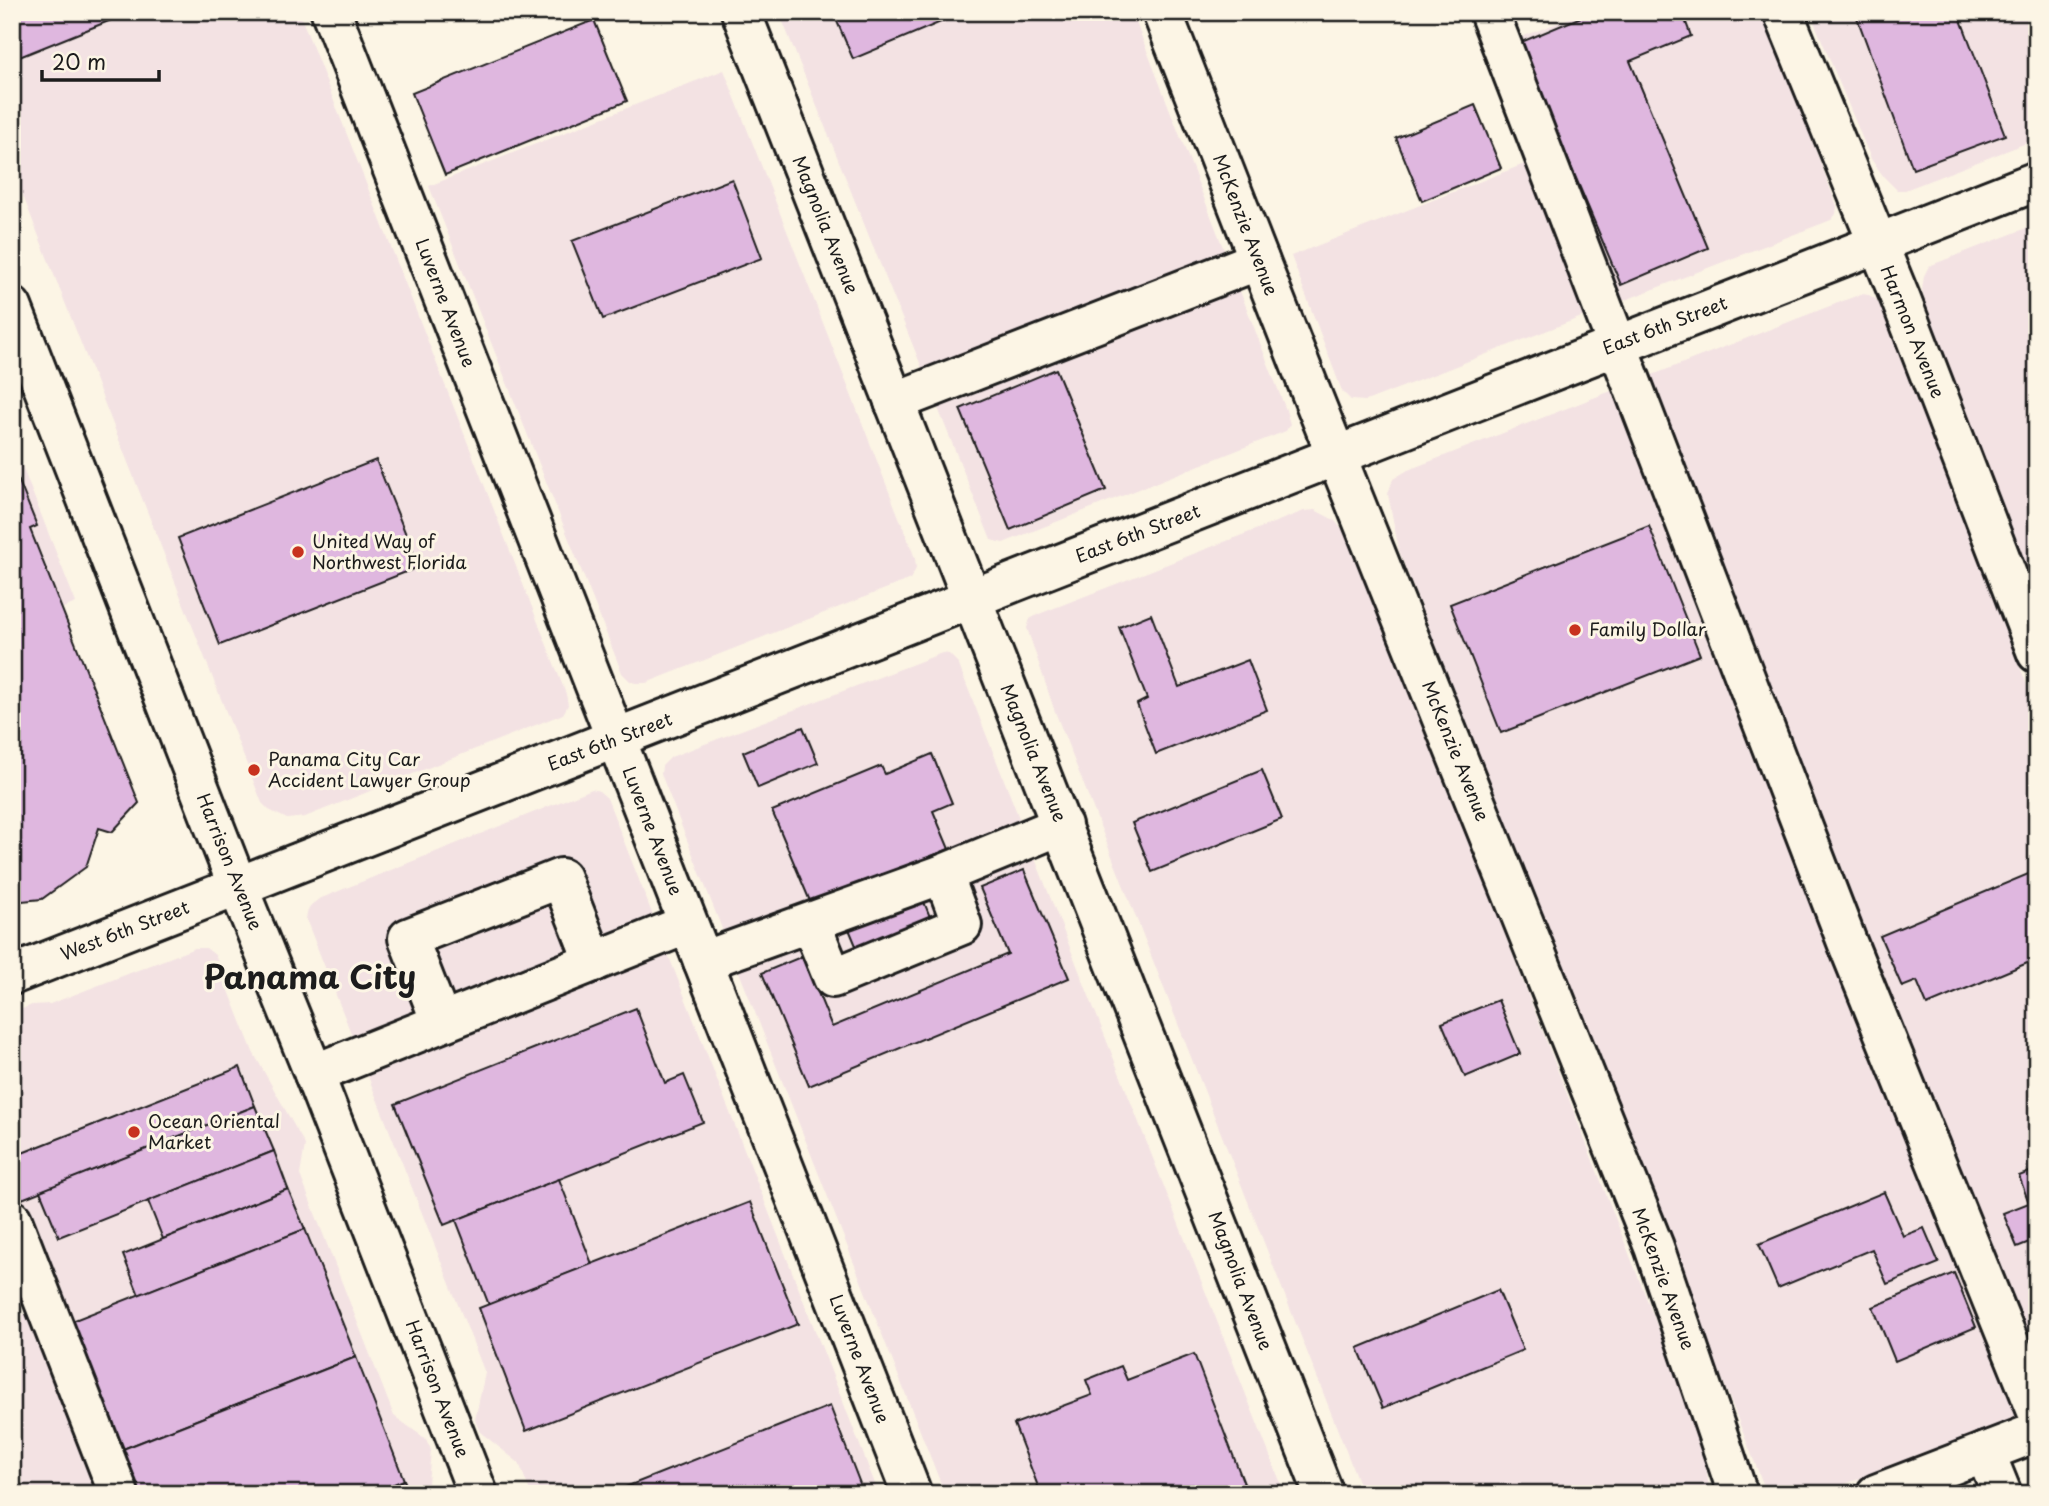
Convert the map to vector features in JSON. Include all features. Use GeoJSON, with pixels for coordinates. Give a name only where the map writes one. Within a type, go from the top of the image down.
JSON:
{"type":"FeatureCollection","features":[{"type":"Feature","properties":{"kind":"street","name":"Luverne Avenue"},"geometry":{"type":"LineString","coordinates":[[331,12],[912,1494]]}},
{"type":"Feature","properties":{"kind":"street","name":"Magnolia Avenue"},"geometry":{"type":"LineString","coordinates":[[741,12],[1324,1494]]}},
{"type":"Feature","properties":{"kind":"street","name":"McKenzie Avenue"},"geometry":{"type":"LineString","coordinates":[[1162,12],[1654,1247],[1738,1494]]}},
{"type":"Feature","properties":{"kind":"street"},"geometry":{"type":"LineString","coordinates":[[1489,12],[1847,942],[2037,1411]]}},
{"type":"Feature","properties":{"kind":"street","name":"Harmon Avenue"},"geometry":{"type":"LineString","coordinates":[[1783,12],[1901,300],[2037,653]]}},
{"type":"Feature","properties":{"kind":"street","name":"East 6th Street"},"geometry":{"type":"LineString","coordinates":[[239,887],[2037,181]]}},
{"type":"Feature","properties":{"kind":"street"},"geometry":{"type":"LineString","coordinates":[[894,402],[1259,260]]}},
{"type":"Feature","properties":{"kind":"street","name":"Harrison Avenue"},"geometry":{"type":"LineString","coordinates":[[12,307],[478,1494]]}},
{"type":"Feature","properties":{"kind":"street"},"geometry":{"type":"LineString","coordinates":[[703,961],[943,874],[1062,825]]}},
{"type":"Feature","properties":{"kind":"street"},"geometry":{"type":"LineString","coordinates":[[811,924],[833,978],[962,925],[943,874]]}},
{"type":"Feature","properties":{"kind":"street"},"geometry":{"type":"LineString","coordinates":[[441,1022],[408,938],[561,878],[594,962]]}},
{"type":"Feature","properties":{"kind":"street","name":"West 6th Street"},"geometry":{"type":"LineString","coordinates":[[12,975],[239,887]]}},
{"type":"Feature","properties":{"kind":"street"},"geometry":{"type":"LineString","coordinates":[[314,1074],[688,924]]}},
{"type":"Feature","properties":{"kind":"street"},"geometry":{"type":"LineString","coordinates":[[12,1220],[119,1494]]}},
{"type":"Feature","properties":{"kind":"street"},"geometry":{"type":"LineString","coordinates":[[1876,1494],[2037,1432]]}},
{"type":"Feature","properties":{"kind":"street"},"geometry":{"type":"LineString","coordinates":[[1985,1452],[2002,1494]]}},
{"type":"Feature","properties":{"kind":"shaded area"},"geometry":{"type":"Polygon","coordinates":[[[12,12],[299,12],[566,694],[568,705],[563,714],[305,817],[287,819],[269,810],[262,803],[12,168],[12,12]]]}},
{"type":"Feature","properties":{"kind":"shaded area"},"geometry":{"type":"Polygon","coordinates":[[[779,12],[1132,12],[1286,410],[1290,424],[1286,431],[1003,543],[991,540],[779,12]]]}},
{"type":"Feature","properties":{"kind":"shaded area"},"geometry":{"type":"Polygon","coordinates":[[[1585,12],[1763,12],[1837,206],[1836,214],[1831,220],[1366,401],[1351,400],[1342,391],[1291,256],[1532,161],[1489,50],[1585,12]]]}},
{"type":"Feature","properties":{"kind":"shaded area"},"geometry":{"type":"Polygon","coordinates":[[[1810,12],[2037,12],[2037,139],[1905,190],[1897,190],[1871,159],[1810,12]]]}},
{"type":"Feature","properties":{"kind":"shaded area"},"geometry":{"type":"Polygon","coordinates":[[[724,70],[915,558],[916,569],[910,579],[903,582],[646,683],[635,683],[622,673],[429,186],[724,70]]]}},
{"type":"Feature","properties":{"kind":"shaded area"},"geometry":{"type":"Polygon","coordinates":[[[2037,224],[2037,594],[1928,314],[1922,290],[1929,266],[2037,224]]]}},
{"type":"Feature","properties":{"kind":"shaded area"},"geometry":{"type":"Polygon","coordinates":[[[1861,294],[1877,300],[1881,307],[2037,711],[2037,1411],[1819,1494],[1767,1494],[1399,551],[1388,494],[1393,479],[1408,470],[1861,294]]]}},
{"type":"Feature","properties":{"kind":"shaded area"},"geometry":{"type":"Polygon","coordinates":[[[12,441],[76,603],[12,628],[12,441]]]}},
{"type":"Feature","properties":{"kind":"shaded area"},"geometry":{"type":"Polygon","coordinates":[[[1315,510],[1334,520],[1344,531],[1488,891],[1681,1387],[1706,1468],[1710,1494],[1363,1494],[1054,709],[1027,628],[1030,619],[1039,614],[1304,511],[1315,510]]]}},
{"type":"Feature","properties":{"kind":"shaded area"},"geometry":{"type":"Polygon","coordinates":[[[942,653],[949,654],[958,663],[1285,1494],[945,1494],[661,774],[662,766],[671,757],[942,653]]]}},
{"type":"Feature","properties":{"kind":"shaded area"},"geometry":{"type":"Polygon","coordinates":[[[592,789],[607,798],[879,1494],[531,1494],[519,1463],[480,1432],[475,1420],[485,1373],[306,919],[307,913],[311,905],[319,899],[592,789]]]}},
{"type":"Feature","properties":{"kind":"shaded area"},"geometry":{"type":"Polygon","coordinates":[[[195,948],[206,948],[215,955],[253,1052],[305,1145],[300,1175],[394,1416],[426,1439],[431,1450],[427,1494],[12,1494],[12,1319],[52,1303],[12,1206],[12,1013],[32,1005],[50,1004],[195,948]]]}},
{"type":"Feature","properties":{"kind":"building"},"geometry":{"type":"Polygon","coordinates":[[[12,12],[131,12],[12,60],[12,12]]]}},
{"type":"Feature","properties":{"kind":"building"},"geometry":{"type":"Polygon","coordinates":[[[833,12],[951,12],[953,17],[853,59],[833,12]]]}},
{"type":"Feature","properties":{"kind":"building"},"geometry":{"type":"Polygon","coordinates":[[[1593,12],[1682,12],[1691,36],[1630,61],[1708,248],[1621,285],[1519,43],[1593,12]]]}},
{"type":"Feature","properties":{"kind":"building"},"geometry":{"type":"Polygon","coordinates":[[[1855,12],[1958,12],[2005,135],[1913,169],[1855,12]]]}},
{"type":"Feature","properties":{"kind":"building"},"geometry":{"type":"Polygon","coordinates":[[[594,20],[627,101],[445,175],[412,93],[594,20]]]}},
{"type":"Feature","properties":{"kind":"building"},"geometry":{"type":"Polygon","coordinates":[[[1475,105],[1501,168],[1422,201],[1396,138],[1475,105]]]}},
{"type":"Feature","properties":{"kind":"building"},"geometry":{"type":"Polygon","coordinates":[[[732,179],[762,258],[603,319],[572,241],[732,179]]]}},
{"type":"Feature","properties":{"kind":"building"},"geometry":{"type":"Polygon","coordinates":[[[1056,369],[1106,490],[1010,530],[960,409],[1056,369]]]}},
{"type":"Feature","properties":{"kind":"building","name":"United Way of Northwest Florida"},"geometry":{"type":"Polygon","coordinates":[[[376,460],[419,567],[220,645],[178,538],[376,460]]]}},
{"type":"Feature","properties":{"kind":"building"},"geometry":{"type":"Polygon","coordinates":[[[12,464],[37,526],[30,529],[139,803],[112,832],[99,828],[86,867],[42,899],[12,902],[12,464]]]}},
{"type":"Feature","properties":{"kind":"building","name":"Family Dollar"},"geometry":{"type":"Polygon","coordinates":[[[1649,526],[1700,655],[1501,733],[1450,604],[1649,526]]]}},
{"type":"Feature","properties":{"kind":"building"},"geometry":{"type":"Polygon","coordinates":[[[1151,614],[1179,687],[1248,660],[1267,710],[1156,754],[1137,704],[1147,699],[1119,627],[1151,614]]]}},
{"type":"Feature","properties":{"kind":"building"},"geometry":{"type":"Polygon","coordinates":[[[803,727],[818,763],[758,788],[743,752],[803,727]]]}},
{"type":"Feature","properties":{"kind":"building"},"geometry":{"type":"Polygon","coordinates":[[[932,754],[952,803],[933,811],[949,849],[812,906],[772,811],[881,766],[885,774],[932,754]]]}},
{"type":"Feature","properties":{"kind":"building"},"geometry":{"type":"Polygon","coordinates":[[[1262,770],[1282,819],[1152,872],[1132,823],[1262,770]]]}},
{"type":"Feature","properties":{"kind":"building"},"geometry":{"type":"Polygon","coordinates":[[[1024,870],[1069,978],[809,1086],[762,973],[803,956],[832,1027],[1008,954],[980,888],[1024,870]]]}},
{"type":"Feature","properties":{"kind":"building"},"geometry":{"type":"Polygon","coordinates":[[[2033,872],[2037,882],[2037,959],[1927,1005],[1917,981],[1902,987],[1880,936],[2033,872]]]}},
{"type":"Feature","properties":{"kind":"building"},"geometry":{"type":"Polygon","coordinates":[[[918,887],[932,922],[859,953],[844,917],[918,887]]]}},
{"type":"Feature","properties":{"kind":"building"},"geometry":{"type":"Polygon","coordinates":[[[1498,1000],[1520,1054],[1465,1077],[1442,1023],[1498,1000]]]}},
{"type":"Feature","properties":{"kind":"building"},"geometry":{"type":"Polygon","coordinates":[[[636,1008],[665,1083],[684,1075],[703,1122],[444,1225],[395,1104],[636,1008]]]}},
{"type":"Feature","properties":{"kind":"building","name":"Ocean Oriental Market"},"geometry":{"type":"Polygon","coordinates":[[[240,1067],[255,1106],[22,1199],[12,1173],[12,1157],[240,1067]]]}},
{"type":"Feature","properties":{"kind":"building"},"geometry":{"type":"Polygon","coordinates":[[[255,1106],[274,1151],[59,1237],[40,1191],[255,1106]]]}},
{"type":"Feature","properties":{"kind":"building"},"geometry":{"type":"Polygon","coordinates":[[[274,1151],[288,1189],[163,1239],[148,1201],[274,1151]]]}},
{"type":"Feature","properties":{"kind":"building"},"geometry":{"type":"Polygon","coordinates":[[[2037,1169],[2037,1239],[2017,1247],[2003,1213],[2029,1203],[2019,1176],[2037,1169]]]}},
{"type":"Feature","properties":{"kind":"building"},"geometry":{"type":"Polygon","coordinates":[[[559,1179],[592,1264],[489,1305],[456,1220],[559,1179]]]}},
{"type":"Feature","properties":{"kind":"building"},"geometry":{"type":"Polygon","coordinates":[[[288,1189],[305,1229],[139,1295],[123,1255],[288,1189]]]}},
{"type":"Feature","properties":{"kind":"building"},"geometry":{"type":"Polygon","coordinates":[[[1884,1192],[1903,1236],[1924,1228],[1939,1263],[1887,1284],[1872,1249],[1778,1288],[1759,1244],[1884,1192]]]}},
{"type":"Feature","properties":{"kind":"building"},"geometry":{"type":"Polygon","coordinates":[[[750,1202],[798,1324],[526,1431],[479,1308],[750,1202]]]}},
{"type":"Feature","properties":{"kind":"building"},"geometry":{"type":"Polygon","coordinates":[[[305,1229],[356,1357],[123,1449],[72,1321],[305,1229]]]}},
{"type":"Feature","properties":{"kind":"building"},"geometry":{"type":"Polygon","coordinates":[[[1954,1273],[1976,1327],[1895,1361],[1873,1307],[1954,1273]]]}},
{"type":"Feature","properties":{"kind":"building"},"geometry":{"type":"Polygon","coordinates":[[[1498,1290],[1523,1350],[1383,1408],[1358,1348],[1498,1290]]]}},
{"type":"Feature","properties":{"kind":"building"},"geometry":{"type":"Polygon","coordinates":[[[1194,1354],[1248,1494],[1041,1494],[1014,1424],[1092,1395],[1086,1380],[1121,1366],[1127,1380],[1194,1354]]]}},
{"type":"Feature","properties":{"kind":"building"},"geometry":{"type":"Polygon","coordinates":[[[356,1357],[404,1480],[370,1494],[141,1494],[123,1449],[356,1357]]]}},
{"type":"Feature","properties":{"kind":"building"},"geometry":{"type":"Polygon","coordinates":[[[830,1406],[864,1494],[608,1494],[830,1406]]]}},
{"type":"Feature","properties":{"kind":"building"},"geometry":{"type":"Polygon","coordinates":[[[404,1480],[410,1494],[370,1494],[404,1480]]]}},
{"type":"Feature","properties":{"kind":"place","name":"United Way of Northwest Florida"},"geometry":{"type":"Point","coordinates":[298,552]}},
{"type":"Feature","properties":{"kind":"place","name":"Family Dollar"},"geometry":{"type":"Point","coordinates":[1575,630]}},
{"type":"Feature","properties":{"kind":"place","name":"Panama City Car Accident Lawyer Group"},"geometry":{"type":"Point","coordinates":[254,770]}},
{"type":"Feature","properties":{"kind":"place","name":"Ocean Oriental Market"},"geometry":{"type":"Point","coordinates":[134,1132]}},
{"type":"Feature","properties":{"kind":"district","name":"Panama City"},"geometry":{"type":"Point","coordinates":[310,978]}}]}
